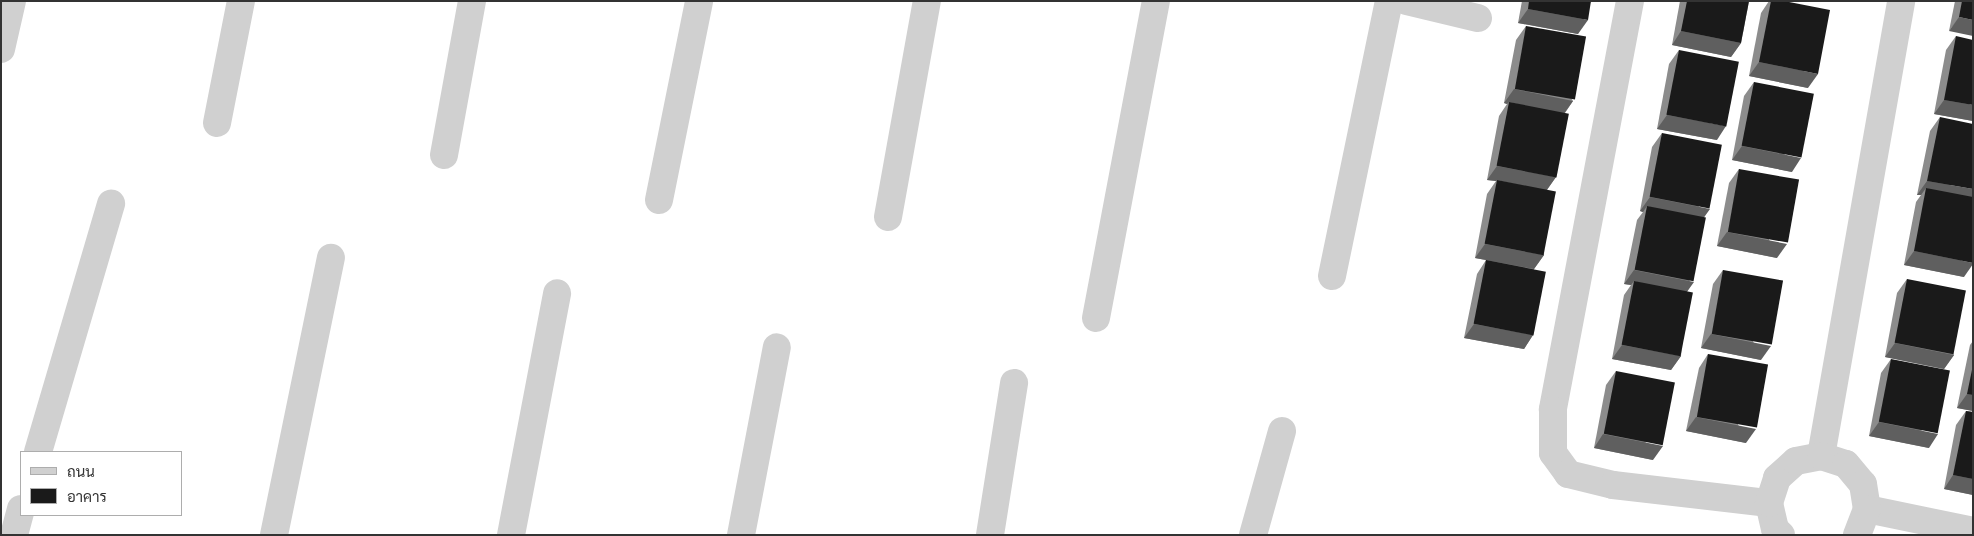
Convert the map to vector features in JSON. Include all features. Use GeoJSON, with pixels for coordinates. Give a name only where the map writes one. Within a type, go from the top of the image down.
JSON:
{"type":"FeatureCollection","features":[{"type":"Feature","properties":{"kind":"street"},"geometry":{"type":"LineString","coordinates":[[1,49],[12,1]]}},
{"type":"Feature","properties":{"kind":"street"},"geometry":{"type":"LineString","coordinates":[[217,123],[241,1]]}},
{"type":"Feature","properties":{"kind":"street"},"geometry":{"type":"LineString","coordinates":[[444,155],[472,1]]}},
{"type":"Feature","properties":{"kind":"street"},"geometry":{"type":"LineString","coordinates":[[659,200],[699,1]]}},
{"type":"Feature","properties":{"kind":"street"},"geometry":{"type":"LineString","coordinates":[[888,217],[927,1]]}},
{"type":"Feature","properties":{"kind":"street"},"geometry":{"type":"LineString","coordinates":[[1096,318],[1156,1]]}},
{"type":"Feature","properties":{"kind":"street"},"geometry":{"type":"LineString","coordinates":[[1332,276],[1389,1]]}},
{"type":"Feature","properties":{"kind":"street"},"geometry":{"type":"LineString","coordinates":[[1406,1],[1478,18]]}},
{"type":"Feature","properties":{"kind":"street"},"geometry":{"type":"LineString","coordinates":[[1630,1],[1553,410],[1553,453],[1568,474],[1613,485],[1769,503]]}},
{"type":"Feature","properties":{"kind":"street"},"geometry":{"type":"LineString","coordinates":[[1821,456],[1901,1]]}},
{"type":"Feature","properties":{"kind":"street"},"geometry":{"type":"LineString","coordinates":[[38,451],[111,204]]}},
{"type":"Feature","properties":{"kind":"street"},"geometry":{"type":"LineString","coordinates":[[274,535],[331,258]]}},
{"type":"Feature","properties":{"kind":"street"},"geometry":{"type":"LineString","coordinates":[[511,535],[557,293]]}},
{"type":"Feature","properties":{"kind":"street"},"geometry":{"type":"LineString","coordinates":[[741,535],[777,347]]}},
{"type":"Feature","properties":{"kind":"street"},"geometry":{"type":"LineString","coordinates":[[990,535],[1014,383]]}},
{"type":"Feature","properties":{"kind":"street"},"geometry":{"type":"LineString","coordinates":[[1253,535],[1282,430]]}},
{"type":"Feature","properties":{"kind":"street"},"geometry":{"type":"LineString","coordinates":[[1781,535],[1775,529],[1769,503],[1778,478],[1796,461],[1821,456],[1846,464],[1862,484],[1867,509],[1857,535]]}},
{"type":"Feature","properties":{"kind":"street"},"geometry":{"type":"LineString","coordinates":[[1867,509],[1973,531]]}},
{"type":"Feature","properties":{"kind":"street"},"geometry":{"type":"LineString","coordinates":[[14,535],[20,513]]}},
{"type":"Feature","properties":{"kind":"building"},"geometry":{"type":"Polygon","coordinates":[[[1529,1],[1591,1],[1588,20],[1528,9],[1529,1]]]}},
{"type":"Feature","properties":{"kind":"building"},"geometry":{"type":"Polygon","coordinates":[[[1687,1],[1749,1],[1741,43],[1681,31],[1687,1]]]}},
{"type":"Feature","properties":{"kind":"building"},"geometry":{"type":"Polygon","coordinates":[[[1771,1],[1784,1],[1830,10],[1818,74],[1759,62],[1771,1]]]}},
{"type":"Feature","properties":{"kind":"building"},"geometry":{"type":"Polygon","coordinates":[[[1962,1],[1973,1],[1973,20],[1959,17],[1962,1]]]}},
{"type":"Feature","properties":{"kind":"building"},"geometry":{"type":"Polygon","coordinates":[[[1526,26],[1586,37],[1575,100],[1515,89],[1526,26]]]}},
{"type":"Feature","properties":{"kind":"building"},"geometry":{"type":"Polygon","coordinates":[[[1956,36],[1973,40],[1973,105],[1944,100],[1956,36]]]}},
{"type":"Feature","properties":{"kind":"building"},"geometry":{"type":"Polygon","coordinates":[[[1679,50],[1739,62],[1726,126],[1666,115],[1679,50]]]}},
{"type":"Feature","properties":{"kind":"building"},"geometry":{"type":"Polygon","coordinates":[[[1754,82],[1814,94],[1801,157],[1742,146],[1754,82]]]}},
{"type":"Feature","properties":{"kind":"building"},"geometry":{"type":"Polygon","coordinates":[[[1509,102],[1569,114],[1556,177],[1497,166],[1509,102]]]}},
{"type":"Feature","properties":{"kind":"building"},"geometry":{"type":"Polygon","coordinates":[[[1940,117],[1973,124],[1973,189],[1927,181],[1940,117]]]}},
{"type":"Feature","properties":{"kind":"building"},"geometry":{"type":"Polygon","coordinates":[[[1662,133],[1722,145],[1709,208],[1650,197],[1662,133]]]}},
{"type":"Feature","properties":{"kind":"building"},"geometry":{"type":"Polygon","coordinates":[[[1739,169],[1799,180],[1788,243],[1728,232],[1739,169]]]}},
{"type":"Feature","properties":{"kind":"building"},"geometry":{"type":"Polygon","coordinates":[[[1497,180],[1556,191],[1543,255],[1485,244],[1497,180]]]}},
{"type":"Feature","properties":{"kind":"building"},"geometry":{"type":"Polygon","coordinates":[[[1926,188],[1973,197],[1973,263],[1914,251],[1926,188]]]}},
{"type":"Feature","properties":{"kind":"building"},"geometry":{"type":"Polygon","coordinates":[[[1647,206],[1706,217],[1693,281],[1635,270],[1647,206]]]}},
{"type":"Feature","properties":{"kind":"building"},"geometry":{"type":"Polygon","coordinates":[[[1486,260],[1546,272],[1533,335],[1474,324],[1486,260]]]}},
{"type":"Feature","properties":{"kind":"building"},"geometry":{"type":"Polygon","coordinates":[[[1723,270],[1783,281],[1772,345],[1712,334],[1723,270]]]}},
{"type":"Feature","properties":{"kind":"building"},"geometry":{"type":"Polygon","coordinates":[[[1907,279],[1966,290],[1953,354],[1895,343],[1907,279]]]}},
{"type":"Feature","properties":{"kind":"building"},"geometry":{"type":"Polygon","coordinates":[[[1634,281],[1693,292],[1680,356],[1622,345],[1634,281]]]}},
{"type":"Feature","properties":{"kind":"building"},"geometry":{"type":"Polygon","coordinates":[[[1708,354],[1768,365],[1757,428],[1697,417],[1708,354]]]}},
{"type":"Feature","properties":{"kind":"building"},"geometry":{"type":"Polygon","coordinates":[[[1891,359],[1950,370],[1938,433],[1879,422],[1891,359]]]}},
{"type":"Feature","properties":{"kind":"building"},"geometry":{"type":"Polygon","coordinates":[[[1973,365],[1973,395],[1967,394],[1973,365]]]}},
{"type":"Feature","properties":{"kind":"building"},"geometry":{"type":"Polygon","coordinates":[[[1616,371],[1675,382],[1663,445],[1604,434],[1616,371]]]}},
{"type":"Feature","properties":{"kind":"building"},"geometry":{"type":"Polygon","coordinates":[[[1966,411],[1973,412],[1973,479],[1953,475],[1966,411]]]}}]}
